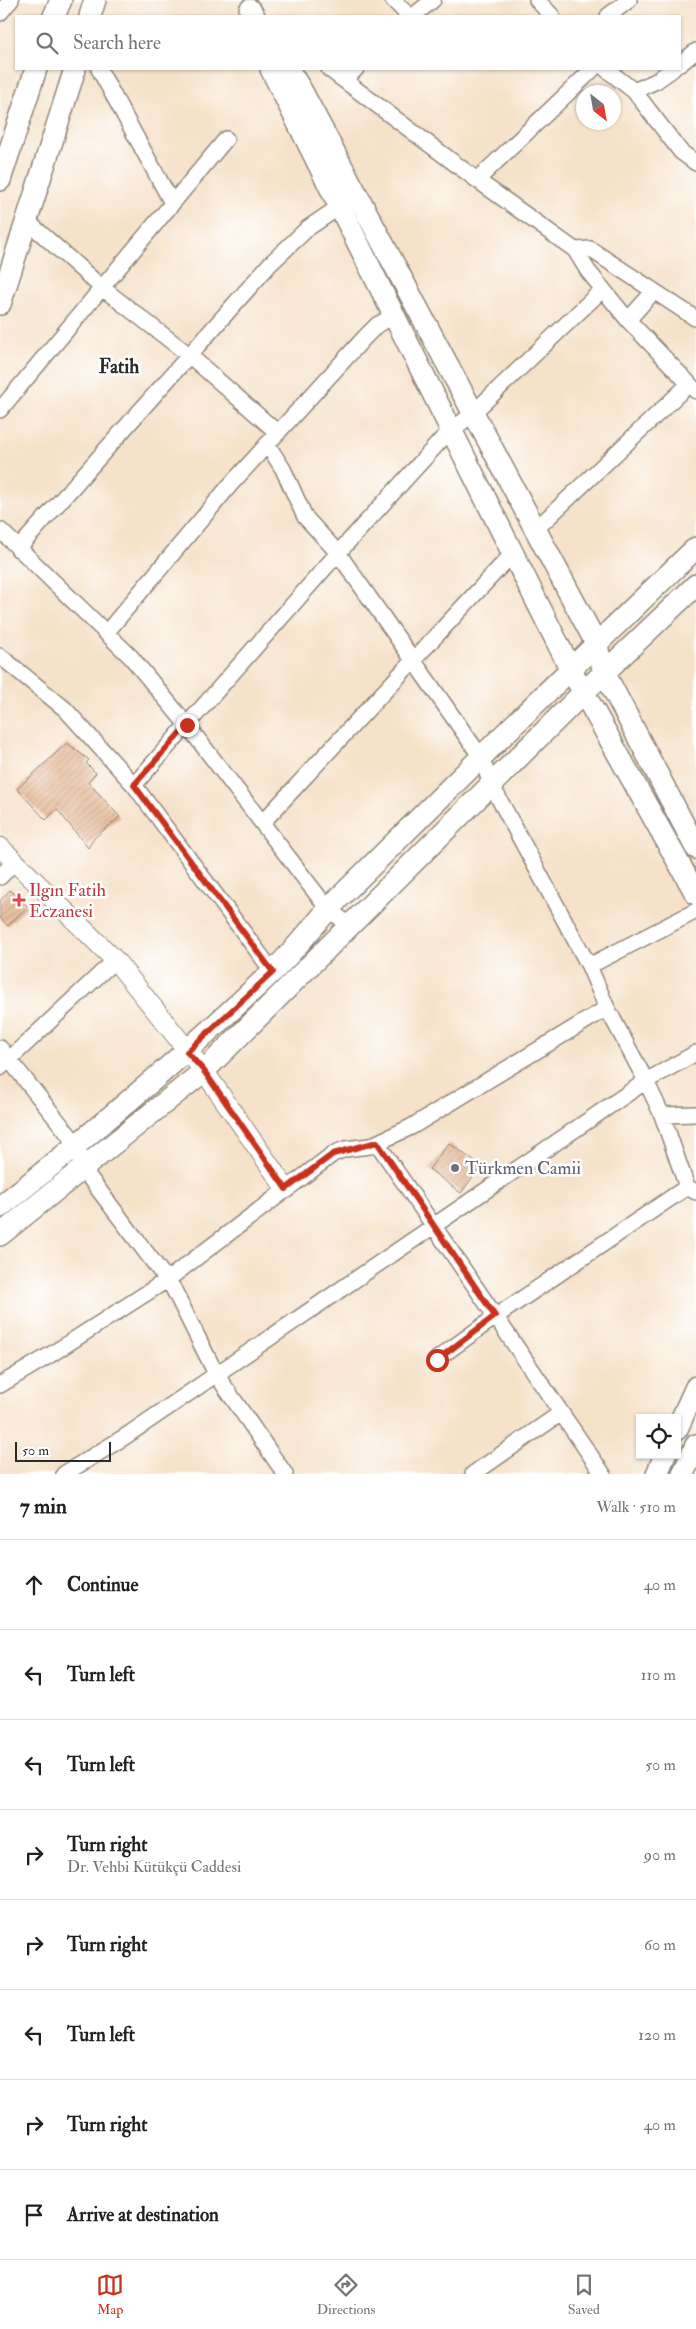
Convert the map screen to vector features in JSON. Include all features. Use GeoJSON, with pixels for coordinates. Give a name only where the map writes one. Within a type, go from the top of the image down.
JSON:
{"type":"FeatureCollection","features":[{"type":"Feature","properties":{"kind":"main road"},"geometry":{"type":"LineString","coordinates":[[90,15],[95,0]]}},
{"type":"Feature","properties":{"kind":"main road"},"geometry":{"type":"LineString","coordinates":[[0,180],[36,70]]}},
{"type":"Feature","properties":{"kind":"main road"},"geometry":{"type":"LineString","coordinates":[[0,304],[74,70]]}},
{"type":"Feature","properties":{"kind":"main road"},"geometry":{"type":"LineString","coordinates":[[271,70],[570,668],[585,690],[696,894]]}},
{"type":"Feature","properties":{"kind":"main road"},"geometry":{"type":"LineString","coordinates":[[289,70],[300,88],[596,643],[604,672],[696,848]]}},
{"type":"Feature","properties":{"kind":"main road"},"geometry":{"type":"LineString","coordinates":[[0,1207],[77,1146],[187,1052],[273,972],[328,909],[570,668],[696,548]]}},
{"type":"Feature","properties":{"kind":"main road"},"geometry":{"type":"LineString","coordinates":[[0,1235],[204,1071],[348,924],[585,690],[696,584]]}},
{"type":"Feature","properties":{"kind":"main road"},"geometry":{"type":"LineString","coordinates":[[681,1420],[696,1387]]}},
{"type":"Feature","properties":{"kind":"main road"},"geometry":{"type":"LineString","coordinates":[[683,1474],[696,1445]]}},
{"type":"Feature","properties":{"kind":"main road"},"geometry":{"type":"LineString","coordinates":[[657,1474],[663,1459]]}},
{"type":"Feature","properties":{"kind":"street"},"geometry":{"type":"LineString","coordinates":[[0,13],[11,0]]}},
{"type":"Feature","properties":{"kind":"street"},"geometry":{"type":"LineString","coordinates":[[393,0],[410,15]]}},
{"type":"Feature","properties":{"kind":"street"},"geometry":{"type":"LineString","coordinates":[[412,15],[433,0]]}},
{"type":"Feature","properties":{"kind":"street"},"geometry":{"type":"LineString","coordinates":[[537,0],[551,15]]}},
{"type":"Feature","properties":{"kind":"street"},"geometry":{"type":"LineString","coordinates":[[609,15],[629,0]]}},
{"type":"Feature","properties":{"kind":"street"},"geometry":{"type":"LineString","coordinates":[[681,63],[696,51]]}},
{"type":"Feature","properties":{"kind":"street"},"geometry":{"type":"LineString","coordinates":[[100,70],[172,203]]}},
{"type":"Feature","properties":{"kind":"street"},"geometry":{"type":"LineString","coordinates":[[330,70],[477,180],[575,250],[628,320],[693,388],[536,530]]}},
{"type":"Feature","properties":{"kind":"street"},"geometry":{"type":"LineString","coordinates":[[344,80],[355,70]]}},
{"type":"Feature","properties":{"kind":"street"},"geometry":{"type":"LineString","coordinates":[[477,180],[592,70]]}},
{"type":"Feature","properties":{"kind":"street"},"geometry":{"type":"LineString","coordinates":[[607,70],[634,91],[681,152],[696,163]]}},
{"type":"Feature","properties":{"kind":"street"},"geometry":{"type":"LineString","coordinates":[[634,91],[656,81],[672,70]]}},
{"type":"Feature","properties":{"kind":"street"},"geometry":{"type":"LineString","coordinates":[[0,410],[226,139]]}},
{"type":"Feature","properties":{"kind":"street"},"geometry":{"type":"LineString","coordinates":[[18,549],[270,264],[308,228],[339,207]]}},
{"type":"Feature","properties":{"kind":"street"},"geometry":{"type":"LineString","coordinates":[[26,220],[101,287],[190,355],[278,433]]}},
{"type":"Feature","properties":{"kind":"street"},"geometry":{"type":"LineString","coordinates":[[575,250],[590,249],[695,318]]}},
{"type":"Feature","properties":{"kind":"street"},"geometry":{"type":"LineString","coordinates":[[134,785],[338,554],[452,431],[603,289]]}},
{"type":"Feature","properties":{"kind":"street"},"geometry":{"type":"LineString","coordinates":[[628,320],[654,291]]}},
{"type":"Feature","properties":{"kind":"street"},"geometry":{"type":"LineString","coordinates":[[106,633],[268,444],[366,336],[377,325],[394,316]]}},
{"type":"Feature","properties":{"kind":"street"},"geometry":{"type":"LineString","coordinates":[[268,444],[284,469],[305,516],[338,554],[481,757],[491,784],[589,966],[607,1008],[646,1081],[691,1190],[495,1316],[437,1360]]}},
{"type":"Feature","properties":{"kind":"street"},"geometry":{"type":"LineString","coordinates":[[0,530],[131,657],[187,725],[328,909],[348,924]]}},
{"type":"Feature","properties":{"kind":"street"},"geometry":{"type":"LineString","coordinates":[[262,823],[512,553]]}},
{"type":"Feature","properties":{"kind":"street"},"geometry":{"type":"LineString","coordinates":[[0,656],[65,709],[134,785],[273,972]]}},
{"type":"Feature","properties":{"kind":"street"},"geometry":{"type":"LineString","coordinates":[[0,847],[115,960],[204,1071],[286,1189]]}},
{"type":"Feature","properties":{"kind":"street"},"geometry":{"type":"LineString","coordinates":[[0,877],[15,861]]}},
{"type":"Feature","properties":{"kind":"street"},"geometry":{"type":"LineString","coordinates":[[589,966],[696,911]]}},
{"type":"Feature","properties":{"kind":"street"},"geometry":{"type":"LineString","coordinates":[[6,1064],[115,960]]}},
{"type":"Feature","properties":{"kind":"street"},"geometry":{"type":"LineString","coordinates":[[0,1385],[50,1356],[167,1280],[333,1154],[377,1142],[437,1113],[607,1008]]}},
{"type":"Feature","properties":{"kind":"street"},"geometry":{"type":"LineString","coordinates":[[0,1048],[6,1064],[77,1146],[83,1169],[173,1288],[216,1374],[285,1474]]}},
{"type":"Feature","properties":{"kind":"street"},"geometry":{"type":"LineString","coordinates":[[64,1474],[126,1436],[432,1225],[646,1081],[696,1053]]}},
{"type":"Feature","properties":{"kind":"street"},"geometry":{"type":"LineString","coordinates":[[662,1116],[696,1114]]}},
{"type":"Feature","properties":{"kind":"street"},"geometry":{"type":"LineString","coordinates":[[377,1142],[603,1474]]}},
{"type":"Feature","properties":{"kind":"street"},"geometry":{"type":"LineString","coordinates":[[473,1474],[561,1412]]}},
{"type":"Feature","properties":{"kind":"building"},"geometry":{"type":"Polygon","coordinates":[[[67,743],[89,760],[86,763],[96,773],[88,782],[120,817],[94,838],[88,848],[57,809],[46,820],[17,789],[67,743]]]}},
{"type":"Feature","properties":{"kind":"building"},"geometry":{"type":"Polygon","coordinates":[[[10,890],[27,906],[8,926],[0,918],[0,901],[10,890]]]}},
{"type":"Feature","properties":{"kind":"building","name":"Türkmen Camii"},"geometry":{"type":"Polygon","coordinates":[[[449,1143],[481,1166],[461,1193],[429,1169],[449,1143]]]}},
{"type":"Feature","properties":{"kind":"place","name":"Ilgın Fatih Eczanesi"},"geometry":{"type":"Point","coordinates":[19,900]}},
{"type":"Feature","properties":{"kind":"place","name":"Türkmen Camii"},"geometry":{"type":"Point","coordinates":[455,1168]}},
{"type":"Feature","properties":{"kind":"district","name":"Fatih"},"geometry":{"type":"Point","coordinates":[119,366]}},
{"type":"Feature","properties":{"kind":"route"},"geometry":{"type":"LineString","coordinates":[[187,725],[134,785],[273,972],[187,1052],[204,1071],[286,1189],[333,1154],[345,1149],[370,1146],[377,1142],[495,1316],[437,1360]]}}]}
